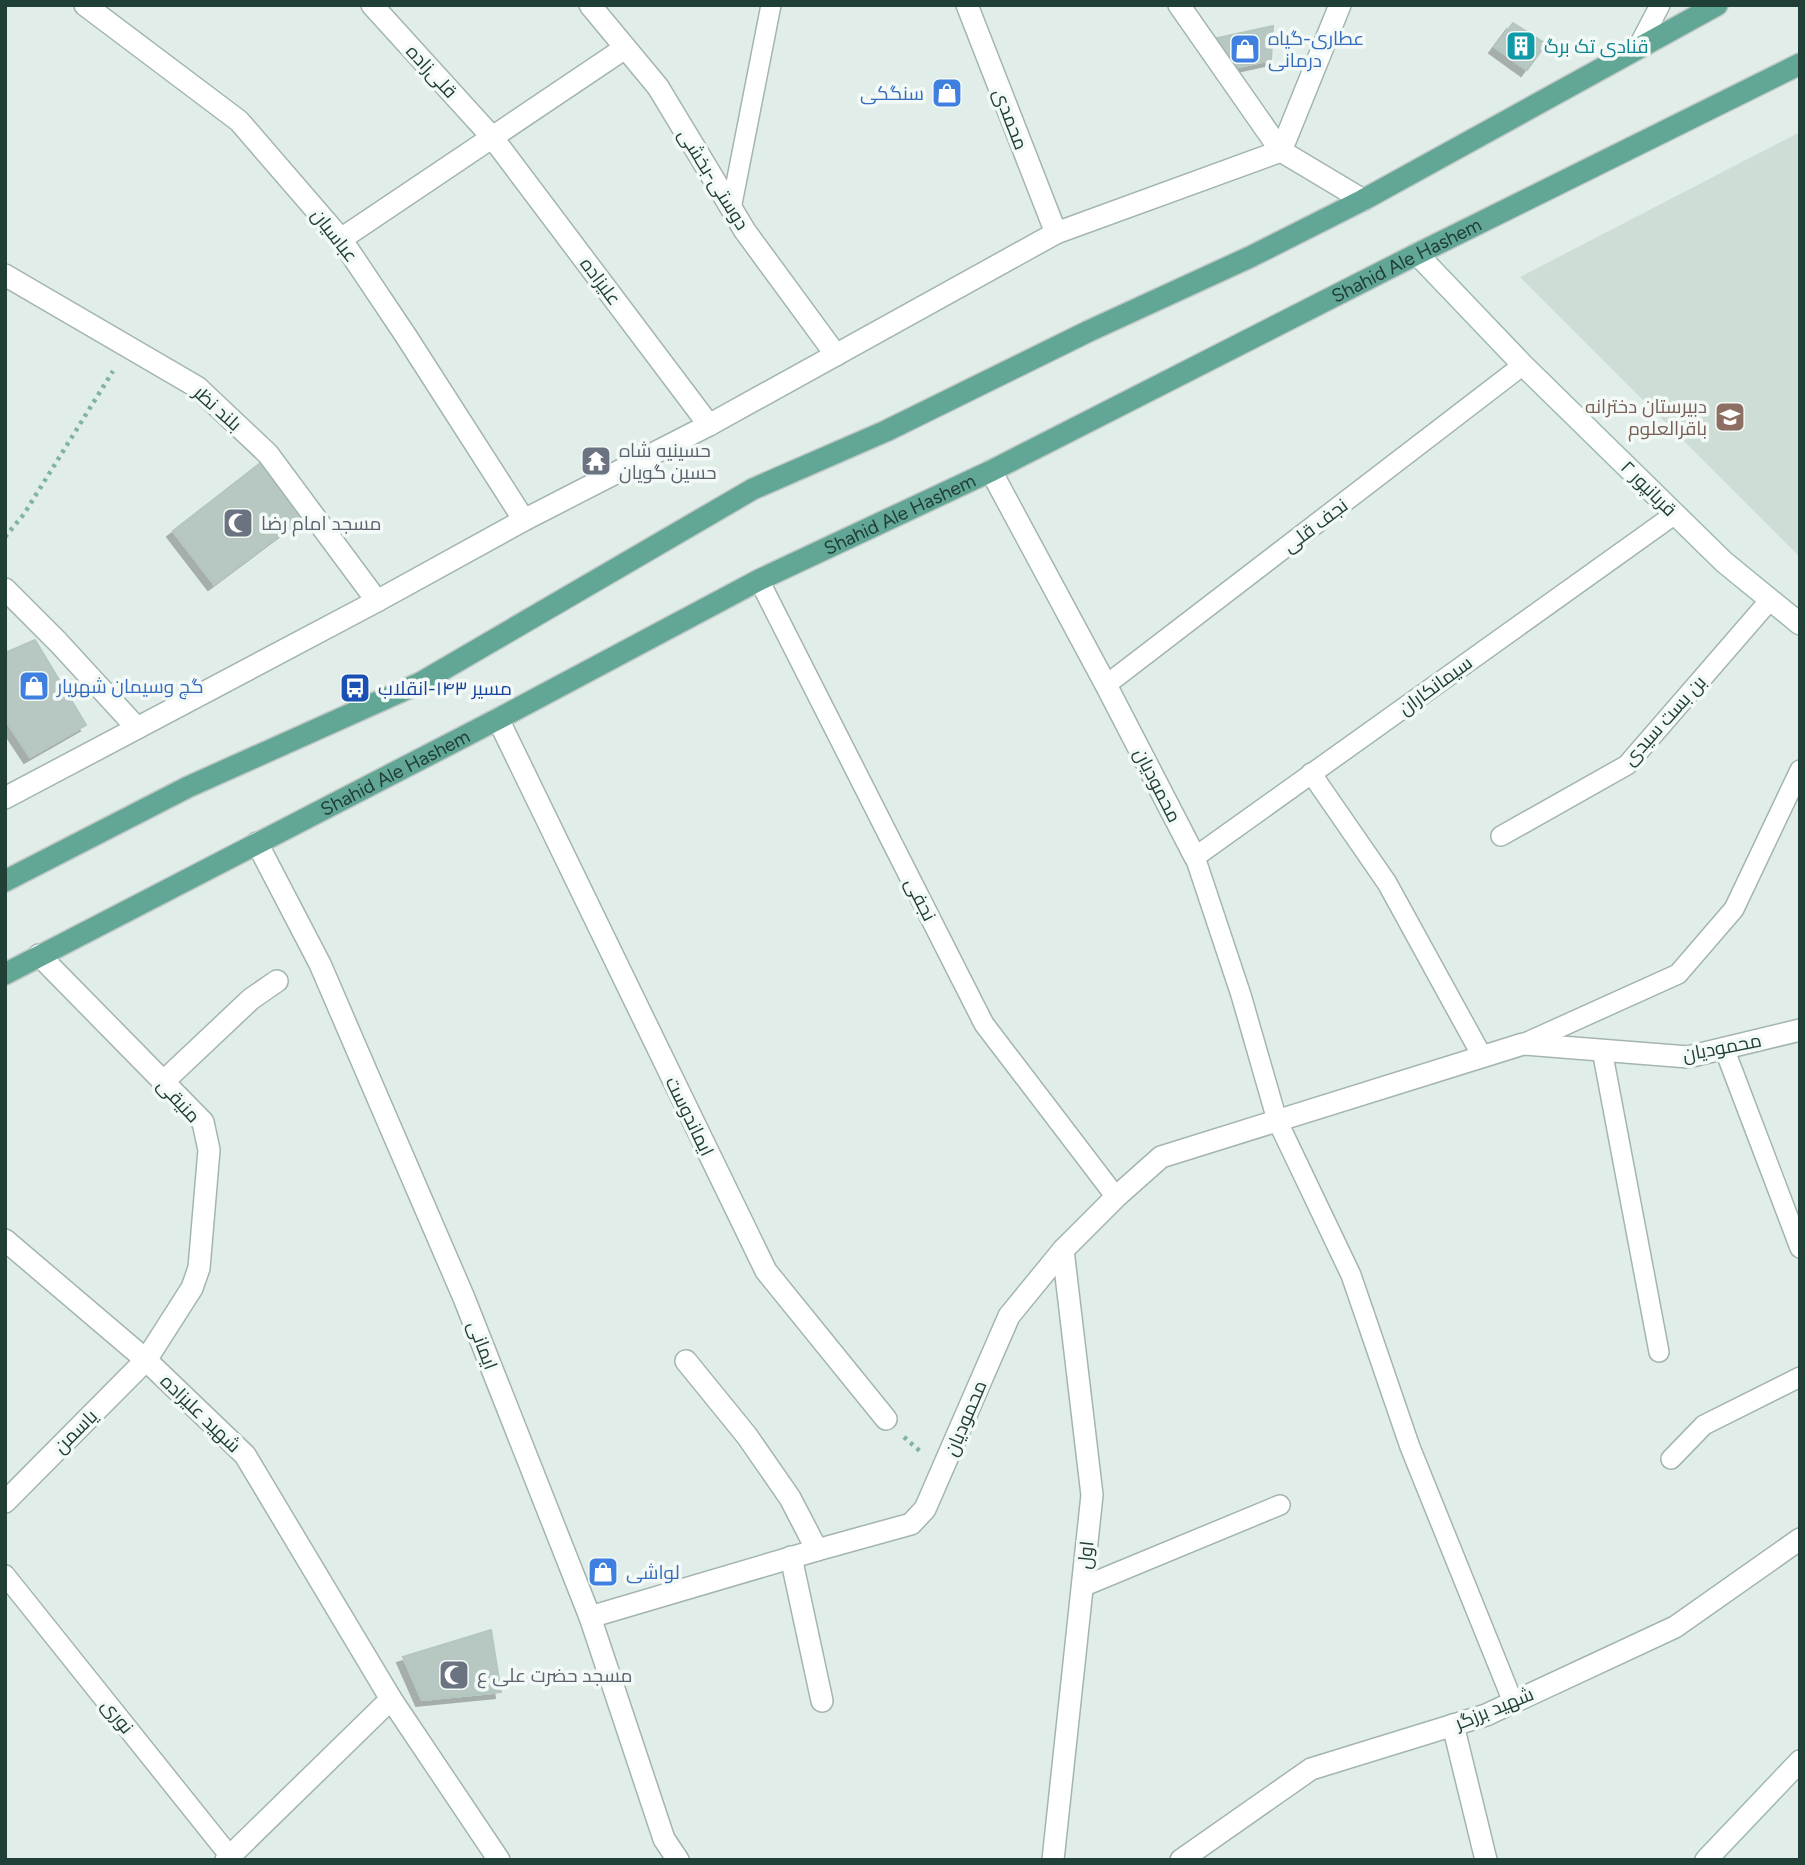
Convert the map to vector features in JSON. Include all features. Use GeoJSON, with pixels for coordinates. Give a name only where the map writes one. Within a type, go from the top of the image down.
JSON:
{"type":"FeatureCollection","features":[{"type":"Feature","properties":{"kind":"main road"},"geometry":{"type":"LineString","coordinates":[[5,881],[188,787],[420,683],[753,489],[886,432],[1088,331],[1250,257],[1363,200],[1717,5]]}},
{"type":"Feature","properties":{"kind":"main road","name":"Shahid Ale Hashem"},"geometry":{"type":"LineString","coordinates":[[5,974],[498,719],[759,580],[991,471],[1417,254],[1800,64]]}},
{"type":"Feature","properties":{"kind":"street","name":"عباسیان"},"geometry":{"type":"LineString","coordinates":[[85,5],[239,121],[341,239],[407,336],[524,520]]}},
{"type":"Feature","properties":{"kind":"street","name":"قلی‌زاده"},"geometry":{"type":"LineString","coordinates":[[372,5],[492,137]]}},
{"type":"Feature","properties":{"kind":"street","name":"دوستی-بخشی"},"geometry":{"type":"LineString","coordinates":[[590,5],[658,87],[731,209],[836,355]]}},
{"type":"Feature","properties":{"kind":"street","name":"محمدی"},"geometry":{"type":"LineString","coordinates":[[967,5],[1056,233]]}},
{"type":"Feature","properties":{"kind":"street"},"geometry":{"type":"LineString","coordinates":[[1179,5],[1281,151],[1363,200]]}},
{"type":"Feature","properties":{"kind":"street"},"geometry":{"type":"LineString","coordinates":[[5,798],[524,520],[709,425],[1056,233],[1281,151],[1340,5]]}},
{"type":"Feature","properties":{"kind":"street"},"geometry":{"type":"LineString","coordinates":[[341,239],[625,48]]}},
{"type":"Feature","properties":{"kind":"street","name":"علیزاده"},"geometry":{"type":"LineString","coordinates":[[492,137],[709,425]]}},
{"type":"Feature","properties":{"kind":"street","name":"قربانپور ۲"},"geometry":{"type":"LineString","coordinates":[[1417,254],[1524,365],[1724,562],[1800,624]]}},
{"type":"Feature","properties":{"kind":"street","name":"بلند نظر"},"geometry":{"type":"LineString","coordinates":[[5,275],[197,387],[268,454],[377,601]]}},
{"type":"Feature","properties":{"kind":"street","name":"محمودیان"},"geometry":{"type":"LineString","coordinates":[[991,471],[1107,685],[1195,857]]}},
{"type":"Feature","properties":{"kind":"street"},"geometry":{"type":"LineString","coordinates":[[5,589],[137,728]]}},
{"type":"Feature","properties":{"kind":"street","name":"ایماندوست"},"geometry":{"type":"LineString","coordinates":[[498,719],[766,1271],[886,1419]]}},
{"type":"Feature","properties":{"kind":"street","name":"ایمانی"},"geometry":{"type":"LineString","coordinates":[[257,843],[320,964],[464,1298],[590,1617],[664,1839],[678,1860]]}},
{"type":"Feature","properties":{"kind":"street","name":"منیقی"},"geometry":{"type":"LineString","coordinates":[[39,955],[203,1122],[209,1150],[199,1268],[192,1288],[146,1360]]}},
{"type":"Feature","properties":{"kind":"street"},"geometry":{"type":"LineString","coordinates":[[163,1082],[251,999],[277,981]]}},
{"type":"Feature","properties":{"kind":"street","name":"محمودیان"},"geometry":{"type":"LineString","coordinates":[[590,1617],[817,1549],[911,1524],[925,1509],[1009,1317],[1063,1250],[1161,1157],[1523,1044],[1688,1057],[1800,1030]]}},
{"type":"Feature","properties":{"kind":"street","name":"شهید علیزاده"},"geometry":{"type":"LineString","coordinates":[[5,1240],[146,1360],[245,1455],[391,1699],[499,1860]]}},
{"type":"Feature","properties":{"kind":"street","name":"اول"},"geometry":{"type":"LineString","coordinates":[[1053,1860],[1092,1495],[1063,1250]]}},
{"type":"Feature","properties":{"kind":"street","name":"یاسمن"},"geometry":{"type":"LineString","coordinates":[[5,1502],[146,1360]]}},
{"type":"Feature","properties":{"kind":"street"},"geometry":{"type":"LineString","coordinates":[[687,1361],[762,1457],[790,1498],[817,1549]]}},
{"type":"Feature","properties":{"kind":"street","name":"شهید برزگر"},"geometry":{"type":"LineString","coordinates":[[1181,1860],[1311,1769],[1486,1715],[1675,1627],[1800,1539]]}},
{"type":"Feature","properties":{"kind":"street"},"geometry":{"type":"LineString","coordinates":[[791,1557],[822,1702]]}},
{"type":"Feature","properties":{"kind":"street"},"geometry":{"type":"LineString","coordinates":[[230,1859],[391,1699]]}},
{"type":"Feature","properties":{"kind":"street"},"geometry":{"type":"LineString","coordinates":[[1453,1725],[1486,1860]]}},
{"type":"Feature","properties":{"kind":"street"},"geometry":{"type":"LineString","coordinates":[[1706,1860],[1797,1771]]}},
{"type":"Feature","properties":{"kind":"lane"},"geometry":{"type":"LineString","coordinates":[[731,209],[771,5]]}},
{"type":"Feature","properties":{"kind":"lane"},"geometry":{"type":"LineString","coordinates":[[1637,49],[1660,5]]}},
{"type":"Feature","properties":{"kind":"lane","name":"نجف قلی"},"geometry":{"type":"LineString","coordinates":[[1107,685],[1524,365]]}},
{"type":"Feature","properties":{"kind":"lane","name":"سیمانکاران"},"geometry":{"type":"LineString","coordinates":[[1195,857],[1675,514]]}},
{"type":"Feature","properties":{"kind":"lane","name":"نجفی"},"geometry":{"type":"LineString","coordinates":[[759,580],[985,1024],[1116,1197]]}},
{"type":"Feature","properties":{"kind":"lane","name":"بن بست سیدی"},"geometry":{"type":"LineString","coordinates":[[1501,836],[1627,765],[1770,600]]}},
{"type":"Feature","properties":{"kind":"lane"},"geometry":{"type":"LineString","coordinates":[[1523,1044],[1678,974],[1734,909],[1800,770]]}},
{"type":"Feature","properties":{"kind":"lane"},"geometry":{"type":"LineString","coordinates":[[1311,773],[1387,883],[1482,1056]]}},
{"type":"Feature","properties":{"kind":"lane","name":"محمودیان"},"geometry":{"type":"LineString","coordinates":[[1195,857],[1241,995],[1278,1120],[1351,1275],[1410,1447],[1513,1702]]}},
{"type":"Feature","properties":{"kind":"lane"},"geometry":{"type":"LineString","coordinates":[[1724,1048],[1800,1248]]}},
{"type":"Feature","properties":{"kind":"lane"},"geometry":{"type":"LineString","coordinates":[[1602,1050],[1659,1352]]}},
{"type":"Feature","properties":{"kind":"lane"},"geometry":{"type":"LineString","coordinates":[[1671,1459],[1704,1425],[1800,1377]]}},
{"type":"Feature","properties":{"kind":"lane"},"geometry":{"type":"LineString","coordinates":[[1082,1587],[1280,1505]]}},
{"type":"Feature","properties":{"kind":"lane","name":"نوری"},"geometry":{"type":"LineString","coordinates":[[5,1575],[230,1859]]}},
{"type":"Feature","properties":{"kind":"path"},"geometry":{"type":"LineString","coordinates":[[5,537],[24,514],[127,347]]}},
{"type":"Feature","properties":{"kind":"path"},"geometry":{"type":"LineString","coordinates":[[886,1419],[942,1472]]}},
{"type":"Feature","properties":{"kind":"shaded area","name":"دبیرستان دخترانه باقرالعلوم"},"geometry":{"type":"Polygon","coordinates":[[[1800,132],[1800,557],[1520,277],[1800,132]]]}},
{"type":"Feature","properties":{"kind":"building","name":"قنادی تک برگ"},"geometry":{"type":"Polygon","coordinates":[[[1513,23],[1546,44],[1527,70],[1495,47],[1513,23]]]}},
{"type":"Feature","properties":{"kind":"building","name":"عطاری-گیاه درمانی"},"geometry":{"type":"Polygon","coordinates":[[[1273,26],[1271,60],[1225,70],[1213,39],[1273,26]]]}},
{"type":"Feature","properties":{"kind":"building","name":"مسجد امام رضا"},"geometry":{"type":"Polygon","coordinates":[[[263,461],[305,516],[214,584],[173,531],[263,461]]]}},
{"type":"Feature","properties":{"kind":"building","name":"گچ وسیمان شهریار"},"geometry":{"type":"Polygon","coordinates":[[[35,640],[86,725],[30,757],[5,719],[5,653],[35,640]]]}},
{"type":"Feature","properties":{"kind":"building","name":"مسجد حضرت علی ع"},"geometry":{"type":"Polygon","coordinates":[[[491,1630],[501,1692],[422,1700],[403,1657],[491,1630]]]}},
{"type":"Feature","properties":{"kind":"place","name":"قنادی تک برگ"},"geometry":{"type":"Point","coordinates":[1521,46]}},
{"type":"Feature","properties":{"kind":"place","name":"عطاری-گیاه درمانی"},"geometry":{"type":"Point","coordinates":[1245,49]}},
{"type":"Feature","properties":{"kind":"place","name":"سنگکی"},"geometry":{"type":"Point","coordinates":[947,93]}},
{"type":"Feature","properties":{"kind":"place","name":"دبیرستان دخترانه باقرالعلوم"},"geometry":{"type":"Point","coordinates":[1730,417]}},
{"type":"Feature","properties":{"kind":"place","name":"حسینیه شاه حسین گویان"},"geometry":{"type":"Point","coordinates":[596,461]}},
{"type":"Feature","properties":{"kind":"place","name":"مسجد امام رضا"},"geometry":{"type":"Point","coordinates":[238,523]}},
{"type":"Feature","properties":{"kind":"place","name":"گچ وسیمان شهریار"},"geometry":{"type":"Point","coordinates":[34,686]}},
{"type":"Feature","properties":{"kind":"place","name":"مسیر ۱۴۳-انقلاب"},"geometry":{"type":"Point","coordinates":[355,688]}},
{"type":"Feature","properties":{"kind":"place","name":"لواشی"},"geometry":{"type":"Point","coordinates":[603,1572]}},
{"type":"Feature","properties":{"kind":"place","name":"مسجد حضرت علی ع"},"geometry":{"type":"Point","coordinates":[454,1675]}}]}
